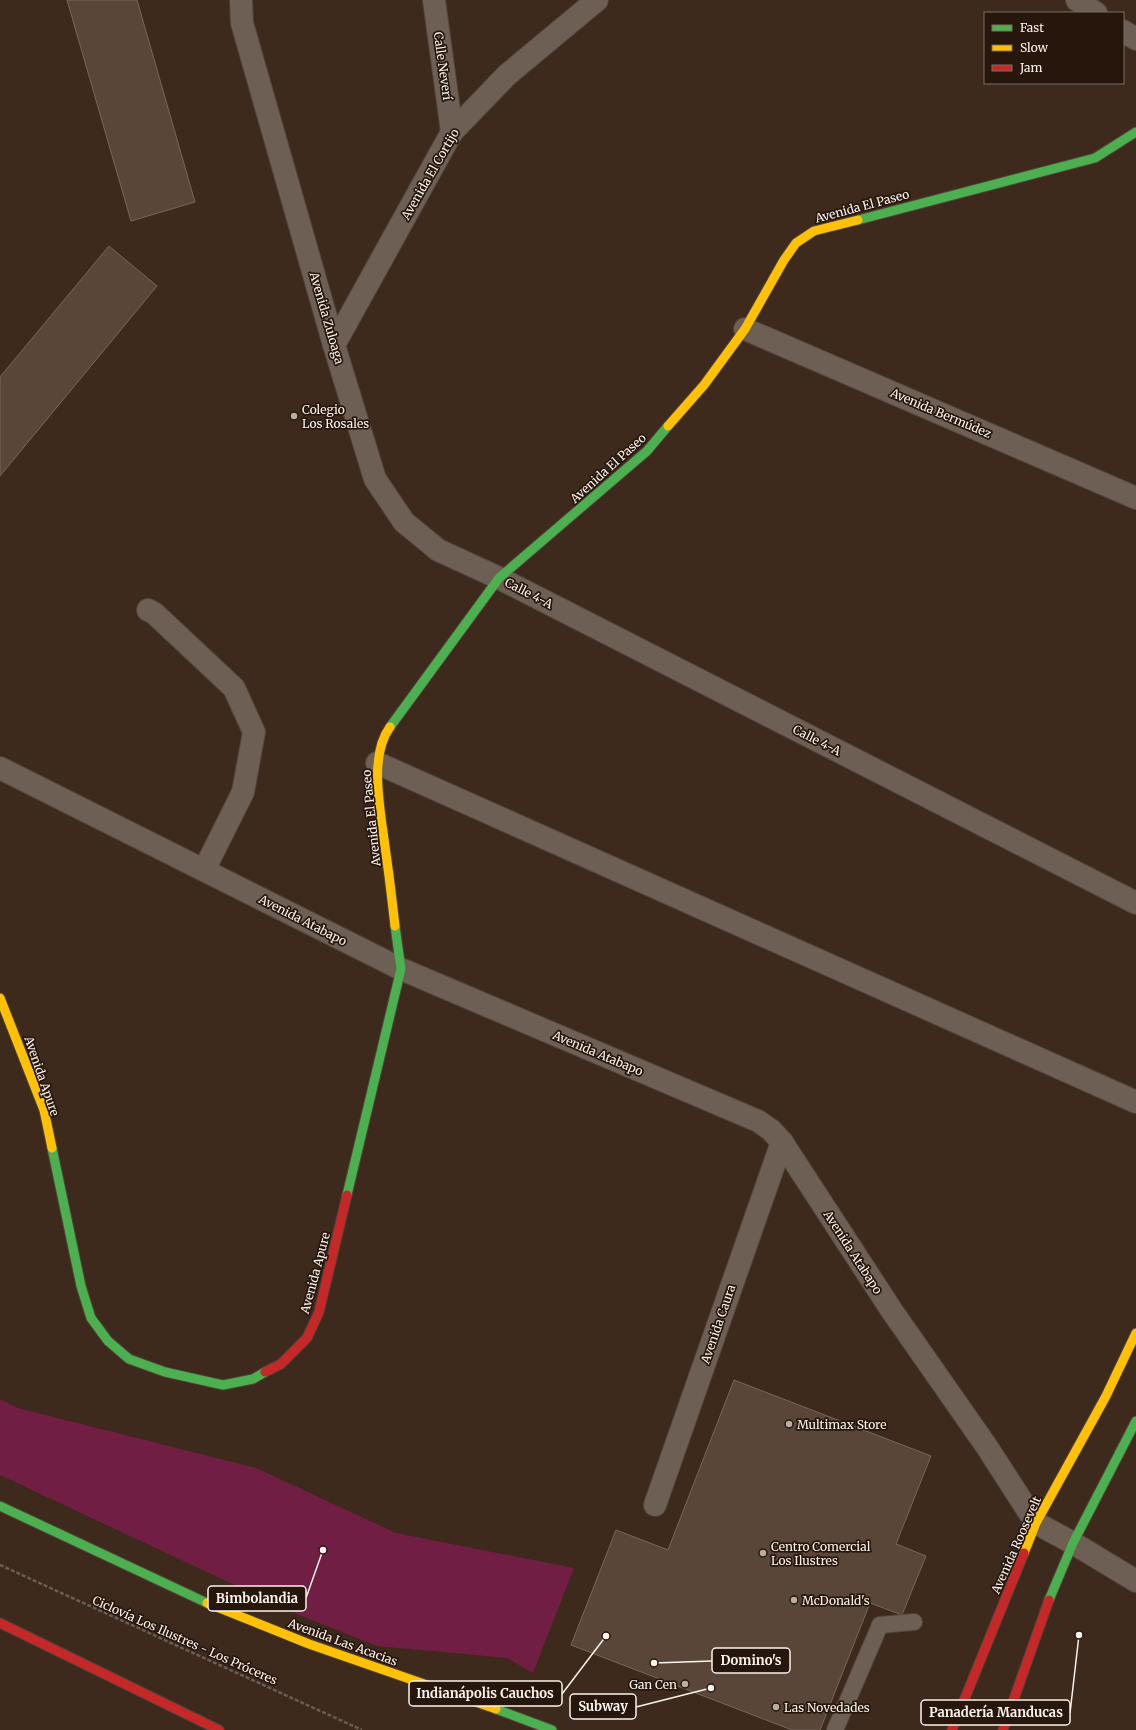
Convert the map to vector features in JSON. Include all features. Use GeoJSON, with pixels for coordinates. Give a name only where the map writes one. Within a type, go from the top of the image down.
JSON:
{"type":"FeatureCollection","features":[{"type":"Feature","properties":{"kind":"street","name":"Avenida Zuloaga"},"geometry":{"type":"LineString","coordinates":[[241,0],[242,23],[334,345],[375,478],[404,522],[438,550],[498,578]]}},
{"type":"Feature","properties":{"kind":"street","name":"Calle Neverí"},"geometry":{"type":"LineString","coordinates":[[434,0],[452,132]]}},
{"type":"Feature","properties":{"kind":"street","name":"Avenida El Cortijo"},"geometry":{"type":"LineString","coordinates":[[334,345],[452,132],[507,75],[597,0]]}},
{"type":"Feature","properties":{"kind":"street"},"geometry":{"type":"LineString","coordinates":[[1076,0],[1094,12]]}},
{"type":"Feature","properties":{"kind":"street"},"geometry":{"type":"LineString","coordinates":[[1124,32],[1136,39]]}},
{"type":"Feature","properties":{"kind":"street","name":"Avenida El Paseo"},"geometry":{"type":"LineString","coordinates":[[401,969],[378,791],[379,747],[385,733],[498,578],[647,452],[704,385],[745,329],[784,260],[796,243],[814,231],[1095,158],[1136,132]]}},
{"type":"Feature","properties":{"kind":"street","name":"Avenida Bermúdez"},"geometry":{"type":"LineString","coordinates":[[745,329],[1136,498]]}},
{"type":"Feature","properties":{"kind":"street","name":"Calle 4-A"},"geometry":{"type":"LineString","coordinates":[[498,578],[1136,903]]}},
{"type":"Feature","properties":{"kind":"street"},"geometry":{"type":"LineString","coordinates":[[148,610],[154,613],[234,688],[254,732],[244,792],[204,870]]}},
{"type":"Feature","properties":{"kind":"street"},"geometry":{"type":"LineString","coordinates":[[378,763],[1136,1102]]}},
{"type":"Feature","properties":{"kind":"street","name":"Avenida Atabapo"},"geometry":{"type":"LineString","coordinates":[[0,768],[401,969],[758,1121],[771,1130],[782,1142],[892,1311],[987,1447],[1036,1523]]}},
{"type":"Feature","properties":{"kind":"street","name":"Avenida Apure"},"geometry":{"type":"LineString","coordinates":[[0,998],[44,1110],[81,1286],[91,1318],[108,1342],[129,1359],[165,1372],[223,1385],[254,1379],[281,1364],[307,1338],[319,1312],[401,969]]}},
{"type":"Feature","properties":{"kind":"street","name":"Avenida Caura"},"geometry":{"type":"LineString","coordinates":[[654,1505],[782,1142]]}},
{"type":"Feature","properties":{"kind":"street","name":"Avenida Roosevelt"},"geometry":{"type":"LineString","coordinates":[[952,1730],[1036,1523],[1106,1396],[1136,1333]]}},
{"type":"Feature","properties":{"kind":"street"},"geometry":{"type":"LineString","coordinates":[[1003,1730],[1055,1584],[1073,1543],[1136,1421]]}},
{"type":"Feature","properties":{"kind":"street","name":"Avenida Las Acacias"},"geometry":{"type":"LineString","coordinates":[[0,1506],[69,1540],[212,1605],[309,1644],[525,1719],[552,1730]]}},
{"type":"Feature","properties":{"kind":"street"},"geometry":{"type":"LineString","coordinates":[[1036,1523],[1073,1543],[1136,1581]]}},
{"type":"Feature","properties":{"kind":"street"},"geometry":{"type":"LineString","coordinates":[[0,1623],[219,1730]]}},
{"type":"Feature","properties":{"kind":"lane"},"geometry":{"type":"LineString","coordinates":[[834,1730],[880,1625],[914,1622]]}},
{"type":"Feature","properties":{"kind":"path","name":"Ciclovía Los Ilustres - Los Próceres"},"geometry":{"type":"LineString","coordinates":[[0,1565],[362,1730]]}},
{"type":"Feature","properties":{"kind":"shaded area"},"geometry":{"type":"Polygon","coordinates":[[[0,1399],[18,1408],[256,1468],[396,1533],[574,1568],[533,1673],[507,1658],[377,1646],[292,1612],[0,1475],[0,1399]]]}},
{"type":"Feature","properties":{"kind":"building"},"geometry":{"type":"Polygon","coordinates":[[[67,0],[137,0],[195,202],[131,221],[67,0]]]}},
{"type":"Feature","properties":{"kind":"building"},"geometry":{"type":"Polygon","coordinates":[[[109,246],[157,286],[0,476],[0,377],[109,246]]]}},
{"type":"Feature","properties":{"kind":"building","name":"Centro Comercial Los Ilustres"},"geometry":{"type":"Polygon","coordinates":[[[734,1380],[931,1456],[896,1544],[926,1556],[902,1615],[870,1603],[820,1730],[792,1730],[571,1645],[616,1530],[668,1550],[734,1380]]]}},
{"type":"Feature","properties":{"kind":"traffic: fast"},"geometry":{"type":"LineString","coordinates":[[858,220],[1095,158],[1136,132]]}},
{"type":"Feature","properties":{"kind":"traffic: fast"},"geometry":{"type":"LineString","coordinates":[[390,727],[499,578],[647,451],[668,426]]}},
{"type":"Feature","properties":{"kind":"traffic: fast"},"geometry":{"type":"LineString","coordinates":[[347,1195],[401,969],[395,926]]}},
{"type":"Feature","properties":{"kind":"traffic: fast"},"geometry":{"type":"LineString","coordinates":[[52,1148],[81,1286],[91,1318],[108,1341],[129,1359],[165,1372],[223,1385],[253,1379],[265,1372]]}},
{"type":"Feature","properties":{"kind":"traffic: fast"},"geometry":{"type":"LineString","coordinates":[[1049,1600],[1073,1543],[1136,1421]]}},
{"type":"Feature","properties":{"kind":"traffic: fast"},"geometry":{"type":"LineString","coordinates":[[0,1506],[207,1603]]}},
{"type":"Feature","properties":{"kind":"traffic: fast"},"geometry":{"type":"LineString","coordinates":[[496,1709],[552,1730]]}},
{"type":"Feature","properties":{"kind":"traffic: slow"},"geometry":{"type":"LineString","coordinates":[[668,426],[704,385],[745,329],[784,260],[796,243],[814,231],[858,220]]}},
{"type":"Feature","properties":{"kind":"traffic: slow"},"geometry":{"type":"LineString","coordinates":[[390,727],[383,739],[379,753],[378,785],[395,926]]}},
{"type":"Feature","properties":{"kind":"traffic: slow"},"geometry":{"type":"LineString","coordinates":[[0,998],[44,1110],[52,1148]]}},
{"type":"Feature","properties":{"kind":"traffic: slow"},"geometry":{"type":"LineString","coordinates":[[1024,1553],[1036,1523],[1106,1396],[1136,1333]]}},
{"type":"Feature","properties":{"kind":"traffic: slow"},"geometry":{"type":"LineString","coordinates":[[207,1603],[309,1644],[496,1709]]}},
{"type":"Feature","properties":{"kind":"traffic: jam"},"geometry":{"type":"LineString","coordinates":[[265,1372],[281,1364],[307,1338],[319,1312],[347,1195]]}},
{"type":"Feature","properties":{"kind":"traffic: jam"},"geometry":{"type":"LineString","coordinates":[[952,1730],[1024,1553]]}},
{"type":"Feature","properties":{"kind":"traffic: jam"},"geometry":{"type":"LineString","coordinates":[[1003,1730],[1049,1600]]}},
{"type":"Feature","properties":{"kind":"traffic: jam"},"geometry":{"type":"LineString","coordinates":[[0,1623],[219,1730]]}},
{"type":"Feature","properties":{"kind":"place","name":"Colegio Los Rosales"},"geometry":{"type":"Point","coordinates":[294,416]}},
{"type":"Feature","properties":{"kind":"place","name":"Multimax Store"},"geometry":{"type":"Point","coordinates":[789,1424]}},
{"type":"Feature","properties":{"kind":"place","name":"Bimbolandia"},"geometry":{"type":"Point","coordinates":[323,1550]}},
{"type":"Feature","properties":{"kind":"place","name":"Centro Comercial Los Ilustres"},"geometry":{"type":"Point","coordinates":[763,1553]}},
{"type":"Feature","properties":{"kind":"place","name":"McDonald's"},"geometry":{"type":"Point","coordinates":[794,1600]}},
{"type":"Feature","properties":{"kind":"place","name":"Panadería Manducas"},"geometry":{"type":"Point","coordinates":[1079,1635]}},
{"type":"Feature","properties":{"kind":"place","name":"Indianápolis Cauchos"},"geometry":{"type":"Point","coordinates":[606,1636]}},
{"type":"Feature","properties":{"kind":"place","name":"Domino's"},"geometry":{"type":"Point","coordinates":[654,1663]}},
{"type":"Feature","properties":{"kind":"place","name":"Gan Cen"},"geometry":{"type":"Point","coordinates":[685,1684]}},
{"type":"Feature","properties":{"kind":"place","name":"Subway"},"geometry":{"type":"Point","coordinates":[711,1688]}},
{"type":"Feature","properties":{"kind":"place","name":"Las Novedades"},"geometry":{"type":"Point","coordinates":[776,1707]}}]}
